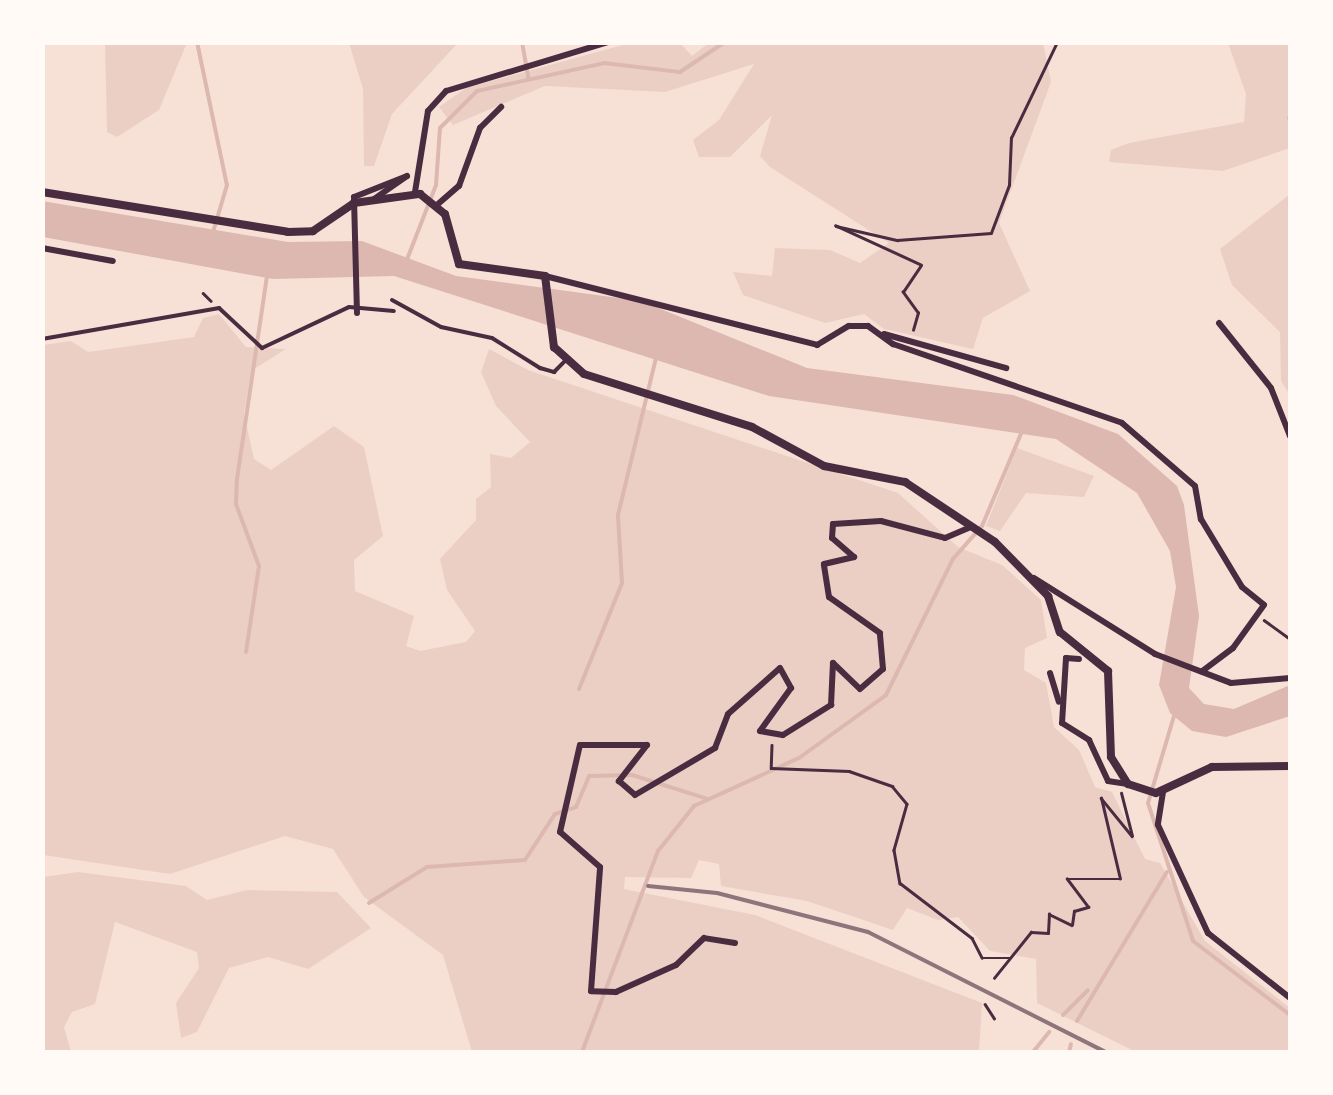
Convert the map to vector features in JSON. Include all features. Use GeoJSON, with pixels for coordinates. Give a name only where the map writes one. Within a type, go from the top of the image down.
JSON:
{"type":"FeatureCollection","features":[{"type":"Feature","properties":{"kind":"street"},"geometry":{"type":"LineString","coordinates":[[418,193],[428,111],[446,90],[608,42]]}},
{"type":"Feature","properties":{"kind":"street"},"geometry":{"type":"LineString","coordinates":[[438,204],[460,186],[480,128],[501,107]]}},
{"type":"Feature","properties":{"kind":"street"},"geometry":{"type":"LineString","coordinates":[[42,192],[288,232],[313,231],[335,214],[374,198],[407,176],[354,200],[356,291],[357,310]]}},
{"type":"Feature","properties":{"kind":"street"},"geometry":{"type":"LineString","coordinates":[[374,198],[418,193],[438,204],[459,264],[546,280],[817,345],[849,326],[1006,368]]}},
{"type":"Feature","properties":{"kind":"street"},"geometry":{"type":"LineString","coordinates":[[42,248],[113,261]]}},
{"type":"Feature","properties":{"kind":"street"},"geometry":{"type":"LineString","coordinates":[[546,280],[549,334],[565,361],[656,401],[752,427],[824,466],[906,482],[1034,578],[1156,654],[1257,687],[1290,678]]}},
{"type":"Feature","properties":{"kind":"street"},"geometry":{"type":"LineString","coordinates":[[392,300],[441,327],[492,338],[540,368],[554,372],[565,361]]}},
{"type":"Feature","properties":{"kind":"street"},"geometry":{"type":"LineString","coordinates":[[42,339],[220,308],[262,348],[357,310],[394,311]]}},
{"type":"Feature","properties":{"kind":"street"},"geometry":{"type":"LineString","coordinates":[[1219,323],[1270,388],[1290,436]]}},
{"type":"Feature","properties":{"kind":"street"},"geometry":{"type":"LineString","coordinates":[[883,334],[1122,423],[1195,486],[1201,519],[1242,587],[1258,592],[1261,618],[1202,672]]}},
{"type":"Feature","properties":{"kind":"street"},"geometry":{"type":"LineString","coordinates":[[734,943],[704,938],[676,965],[594,993],[600,867],[560,832],[583,740],[648,744],[620,776],[622,790],[635,794],[715,748],[728,714],[780,668],[791,688],[760,726],[775,739],[831,705],[833,663],[860,689],[883,669],[880,633],[829,598],[824,564],[854,556],[832,538],[834,524],[882,521],[945,538],[971,527]]}},
{"type":"Feature","properties":{"kind":"street"},"geometry":{"type":"LineString","coordinates":[[1034,578],[1060,632],[1108,671],[1110,746],[1124,785]]}},
{"type":"Feature","properties":{"kind":"street"},"geometry":{"type":"LineString","coordinates":[[1079,659],[1066,658],[1062,722],[1089,740],[1124,785],[1160,792],[1212,768],[1290,766]]}},
{"type":"Feature","properties":{"kind":"street"},"geometry":{"type":"LineString","coordinates":[[1050,673],[1061,708]]}},
{"type":"Feature","properties":{"kind":"street"},"geometry":{"type":"LineString","coordinates":[[1160,792],[1158,825],[1208,933],[1290,998]]}},
{"type":"Feature","properties":{"kind":"path"},"geometry":{"type":"LineString","coordinates":[[883,334],[920,325],[903,292],[922,265],[836,226],[897,240],[991,234],[1010,184],[1010,138],[1057,42]]}},
{"type":"Feature","properties":{"kind":"path"},"geometry":{"type":"LineString","coordinates":[[1261,618],[1290,640]]}},
{"type":"Feature","properties":{"kind":"path"},"geometry":{"type":"LineString","coordinates":[[775,739],[771,768],[849,771],[903,797],[893,870],[900,884],[972,938],[982,958],[1010,958]]}},
{"type":"Feature","properties":{"kind":"path"},"geometry":{"type":"LineString","coordinates":[[994,978],[1031,932],[1048,933],[1049,914],[1072,925],[1074,911],[1088,907],[1067,879],[1120,879],[1101,798],[1135,834],[1124,785]]}},
{"type":"Feature","properties":{"kind":"path"},"geometry":{"type":"LineString","coordinates":[[985,1004],[994,1018]]}},
{"type":"Feature","properties":{"kind":"shaded area"},"geometry":{"type":"Polygon","coordinates":[[[710,42],[1043,43],[1051,82],[999,223],[1030,291],[983,318],[973,349],[884,329],[864,314],[825,323],[743,295],[733,272],[772,276],[775,248],[830,250],[860,263],[889,243],[770,167],[760,156],[772,115],[730,157],[699,157],[693,140],[719,120],[754,64],[665,92],[545,86],[453,125],[439,107],[466,88],[630,43],[680,43],[692,56],[710,42]]]}},
{"type":"Feature","properties":{"kind":"shaded area"},"geometry":{"type":"Polygon","coordinates":[[[105,43],[186,45],[159,110],[117,137],[107,132],[105,43]]]}},
{"type":"Feature","properties":{"kind":"shaded area"},"geometry":{"type":"Polygon","coordinates":[[[349,43],[458,43],[392,114],[374,166],[364,166],[363,89],[349,43]]]}},
{"type":"Feature","properties":{"kind":"shaded area"},"geometry":{"type":"Polygon","coordinates":[[[1228,43],[1290,43],[1290,148],[1223,171],[1109,162],[1111,150],[1129,143],[1244,122],[1246,94],[1228,43]]]}},
{"type":"Feature","properties":{"kind":"shaded area"},"geometry":{"type":"Polygon","coordinates":[[[1290,194],[1290,395],[1281,381],[1280,332],[1232,285],[1220,249],[1290,194]]]}},
{"type":"Feature","properties":{"kind":"shaded area"},"geometry":{"type":"Polygon","coordinates":[[[42,201],[288,242],[362,241],[456,276],[641,301],[807,368],[1013,395],[1118,434],[1177,486],[1184,505],[1199,616],[1189,688],[1204,704],[1234,709],[1290,685],[1290,716],[1226,737],[1192,731],[1170,713],[1159,685],[1176,587],[1170,551],[1137,493],[1056,439],[769,396],[394,276],[273,279],[43,237],[42,201]]]}},
{"type":"Feature","properties":{"kind":"shaded area"},"geometry":{"type":"Polygon","coordinates":[[[219,314],[246,347],[286,349],[251,371],[244,414],[254,459],[271,470],[334,426],[364,447],[383,536],[354,560],[355,591],[414,616],[406,646],[420,651],[466,642],[475,631],[447,590],[440,559],[476,520],[476,499],[491,487],[490,454],[511,458],[530,442],[496,406],[481,372],[489,349],[528,370],[898,493],[958,547],[1002,565],[1041,600],[1047,638],[1025,648],[1024,670],[1046,683],[1054,727],[1079,750],[1095,787],[1112,792],[1145,859],[1160,863],[1205,941],[1290,1008],[1290,1052],[1136,1052],[1037,1003],[1036,959],[990,951],[958,917],[938,920],[907,908],[893,930],[807,901],[721,886],[719,864],[699,860],[691,878],[625,877],[624,889],[755,915],[982,1003],[979,1052],[472,1052],[443,955],[364,897],[333,849],[285,836],[170,874],[43,855],[43,345],[71,341],[88,352],[194,337],[203,318],[219,314]]]}},
{"type":"Feature","properties":{"kind":"shaded area"},"geometry":{"type":"Polygon","coordinates":[[[1017,448],[1094,476],[1084,497],[1026,493],[1000,531],[986,526],[1017,448]]]}},
{"type":"Feature","properties":{"kind":"shaded area"},"geometry":{"type":"Polygon","coordinates":[[[78,872],[186,886],[207,900],[247,890],[337,892],[371,928],[308,969],[268,957],[229,968],[197,1032],[181,1038],[176,1003],[199,968],[197,952],[115,922],[95,1004],[72,1012],[64,1027],[71,1052],[43,1052],[43,877],[78,872]]]}},
{"type":"Feature","properties":{"kind":"waterway"},"geometry":{"type":"LineString","coordinates":[[197,42],[227,185],[213,232]]}},
{"type":"Feature","properties":{"kind":"waterway"},"geometry":{"type":"LineString","coordinates":[[522,42],[528,77]]}},
{"type":"Feature","properties":{"kind":"waterway"},"geometry":{"type":"LineString","coordinates":[[406,262],[436,185],[440,128],[477,91],[604,63],[680,72],[725,42]]}},
{"type":"Feature","properties":{"kind":"waterway"},"geometry":{"type":"LineString","coordinates":[[246,652],[259,566],[236,504],[237,479],[267,277]]}},
{"type":"Feature","properties":{"kind":"waterway"},"geometry":{"type":"LineString","coordinates":[[579,689],[622,583],[618,515],[656,358]]}},
{"type":"Feature","properties":{"kind":"waterway"},"geometry":{"type":"LineString","coordinates":[[582,1052],[658,851],[694,806],[799,758],[886,695],[953,559],[982,526],[1023,429]]}},
{"type":"Feature","properties":{"kind":"waterway"},"geometry":{"type":"LineString","coordinates":[[1174,716],[1148,803],[1193,941],[1290,1015]]}},
{"type":"Feature","properties":{"kind":"waterway"},"geometry":{"type":"LineString","coordinates":[[369,903],[427,867],[525,860],[555,814],[576,807],[589,776],[632,775],[708,799]]}},
{"type":"Feature","properties":{"kind":"waterway"},"geometry":{"type":"LineString","coordinates":[[1077,1021],[1167,872]]}},
{"type":"Feature","properties":{"kind":"waterway"},"geometry":{"type":"LineString","coordinates":[[1063,1015],[1088,990]]}},
{"type":"Feature","properties":{"kind":"waterway"},"geometry":{"type":"LineString","coordinates":[[1033,1052],[1049,1032]]}},
{"type":"Feature","properties":{"kind":"waterway"},"geometry":{"type":"LineString","coordinates":[[1069,1052],[1071,1044]]}},
{"type":"Feature","properties":{"kind":"railway"},"geometry":{"type":"LineString","coordinates":[[648,886],[717,893],[868,932],[1106,1052]]}}]}
